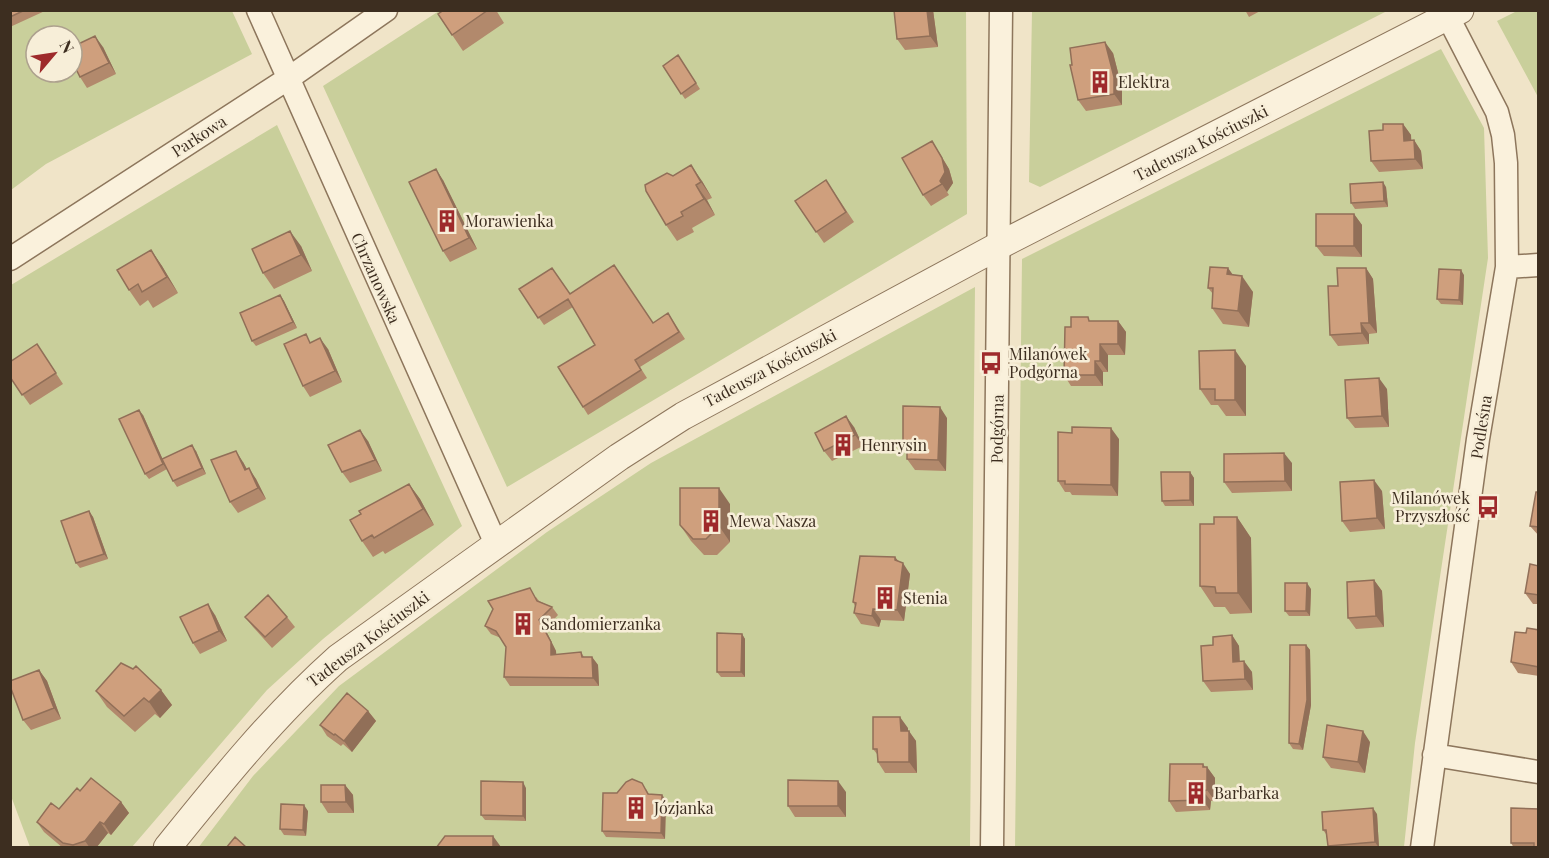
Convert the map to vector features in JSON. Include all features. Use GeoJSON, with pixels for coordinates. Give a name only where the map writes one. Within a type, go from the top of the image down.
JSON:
{"type":"FeatureCollection","features":[{"type":"Feature","properties":{"kind":"street","name":"Chrzanowska"},"geometry":{"type":"LineString","coordinates":[[258,10],[496,544]]}},
{"type":"Feature","properties":{"kind":"street","name":"Parkowa"},"geometry":{"type":"LineString","coordinates":[[10,259],[289,78],[386,10]]}},
{"type":"Feature","properties":{"kind":"street","name":"Podgórna"},"geometry":{"type":"LineString","coordinates":[[992,848],[1001,10]]}},
{"type":"Feature","properties":{"kind":"street","name":"Tadeusza Kościuszki"},"geometry":{"type":"LineString","coordinates":[[167,848],[232,767],[299,693],[338,658],[619,457],[683,416],[1000,245],[1454,14]]}},
{"type":"Feature","properties":{"kind":"street","name":"Podleśna"},"geometry":{"type":"LineString","coordinates":[[1422,848],[1478,439],[1507,267],[1506,163],[1503,135],[1497,112],[1454,14]]}},
{"type":"Feature","properties":{"kind":"street"},"geometry":{"type":"LineString","coordinates":[[1507,267],[1539,265]]}},
{"type":"Feature","properties":{"kind":"street"},"geometry":{"type":"LineString","coordinates":[[1434,754],[1539,772]]}},
{"type":"Feature","properties":{"kind":"green space"},"geometry":{"type":"Polygon","coordinates":[[[11,11],[232,11],[252,54],[46,164],[11,190],[11,11]]]}},
{"type":"Feature","properties":{"kind":"green space"},"geometry":{"type":"Polygon","coordinates":[[[439,11],[966,11],[967,214],[507,487],[323,86],[439,11]]]}},
{"type":"Feature","properties":{"kind":"green space"},"geometry":{"type":"Polygon","coordinates":[[[1032,11],[1387,11],[1040,187],[1029,182],[1032,11]]]}},
{"type":"Feature","properties":{"kind":"green space"},"geometry":{"type":"Polygon","coordinates":[[[1517,11],[1538,11],[1538,97],[1497,21],[1517,11]]]}},
{"type":"Feature","properties":{"kind":"green space"},"geometry":{"type":"Polygon","coordinates":[[[1441,49],[1484,128],[1488,258],[1415,743],[1404,847],[1015,848],[1022,259],[1441,49]]]}},
{"type":"Feature","properties":{"kind":"green space"},"geometry":{"type":"Polygon","coordinates":[[[277,125],[462,526],[323,639],[267,690],[132,847],[30,847],[11,796],[11,285],[277,125]]]}},
{"type":"Feature","properties":{"kind":"green space"},"geometry":{"type":"Polygon","coordinates":[[[975,287],[970,847],[198,848],[253,776],[339,686],[547,532],[651,463],[975,287]]]}},
{"type":"Feature","properties":{"kind":"building"},"geometry":{"type":"Polygon","coordinates":[[[10,10],[25,10],[10,17],[10,10]]]}},
{"type":"Feature","properties":{"kind":"building"},"geometry":{"type":"Polygon","coordinates":[[[444,10],[488,10],[452,35],[438,14],[444,10]]]}},
{"type":"Feature","properties":{"kind":"building"},"geometry":{"type":"Polygon","coordinates":[[[894,10],[927,10],[930,36],[897,39],[894,10]]]}},
{"type":"Feature","properties":{"kind":"building"},"geometry":{"type":"Polygon","coordinates":[[[95,36],[109,63],[84,75],[84,41],[95,36]]]}},
{"type":"Feature","properties":{"kind":"building","name":"Elektra"},"geometry":{"type":"Polygon","coordinates":[[[1105,42],[1114,77],[1114,94],[1078,100],[1070,65],[1072,65],[1070,48],[1105,42]]]}},
{"type":"Feature","properties":{"kind":"building"},"geometry":{"type":"Polygon","coordinates":[[[678,55],[696,83],[681,94],[663,66],[678,55]]]}},
{"type":"Feature","properties":{"kind":"building"},"geometry":{"type":"Polygon","coordinates":[[[1383,124],[1403,124],[1404,141],[1414,140],[1415,159],[1371,161],[1369,131],[1383,130],[1383,124]]]}},
{"type":"Feature","properties":{"kind":"building"},"geometry":{"type":"Polygon","coordinates":[[[932,141],[942,158],[945,172],[940,181],[942,184],[923,195],[902,158],[932,141]]]}},
{"type":"Feature","properties":{"kind":"building"},"geometry":{"type":"Polygon","coordinates":[[[691,165],[701,182],[696,185],[704,199],[681,212],[683,216],[666,225],[646,191],[645,185],[667,173],[673,176],[691,165]]]}},
{"type":"Feature","properties":{"kind":"building","name":"Morawienka"},"geometry":{"type":"Polygon","coordinates":[[[436,169],[469,238],[443,251],[409,182],[436,169]]]}},
{"type":"Feature","properties":{"kind":"building"},"geometry":{"type":"Polygon","coordinates":[[[826,180],[846,212],[816,232],[795,201],[826,180]]]}},
{"type":"Feature","properties":{"kind":"building"},"geometry":{"type":"Polygon","coordinates":[[[1383,182],[1384,201],[1351,203],[1350,184],[1383,182]]]}},
{"type":"Feature","properties":{"kind":"building"},"geometry":{"type":"Polygon","coordinates":[[[1316,214],[1354,214],[1354,246],[1316,246],[1316,214]]]}},
{"type":"Feature","properties":{"kind":"building"},"geometry":{"type":"Polygon","coordinates":[[[290,231],[301,255],[263,273],[252,249],[290,231]]]}},
{"type":"Feature","properties":{"kind":"building"},"geometry":{"type":"Polygon","coordinates":[[[151,250],[167,277],[142,292],[138,284],[129,290],[117,270],[151,250]]]}},
{"type":"Feature","properties":{"kind":"building"},"geometry":{"type":"Polygon","coordinates":[[[614,265],[653,323],[668,313],[679,332],[635,360],[641,370],[583,407],[558,367],[595,345],[568,299],[538,318],[519,289],[552,268],[570,294],[614,265]]]}},
{"type":"Feature","properties":{"kind":"building"},"geometry":{"type":"Polygon","coordinates":[[[1210,267],[1228,268],[1227,274],[1242,276],[1238,311],[1212,308],[1213,288],[1208,288],[1210,267]]]}},
{"type":"Feature","properties":{"kind":"building"},"geometry":{"type":"Polygon","coordinates":[[[1337,268],[1366,268],[1369,323],[1361,323],[1362,333],[1330,335],[1328,286],[1338,286],[1337,268]]]}},
{"type":"Feature","properties":{"kind":"building"},"geometry":{"type":"Polygon","coordinates":[[[1439,269],[1461,270],[1459,300],[1437,299],[1439,269]]]}},
{"type":"Feature","properties":{"kind":"building"},"geometry":{"type":"Polygon","coordinates":[[[280,295],[293,322],[252,341],[240,313],[280,295]]]}},
{"type":"Feature","properties":{"kind":"building"},"geometry":{"type":"Polygon","coordinates":[[[1071,317],[1088,317],[1089,321],[1118,321],[1118,344],[1100,344],[1100,361],[1095,361],[1095,375],[1064,375],[1065,327],[1071,327],[1071,317]]]}},
{"type":"Feature","properties":{"kind":"building"},"geometry":{"type":"Polygon","coordinates":[[[306,334],[310,343],[320,338],[335,371],[303,386],[284,344],[306,334]]]}},
{"type":"Feature","properties":{"kind":"building"},"geometry":{"type":"Polygon","coordinates":[[[37,344],[56,373],[22,395],[10,377],[10,362],[37,344]]]}},
{"type":"Feature","properties":{"kind":"building"},"geometry":{"type":"Polygon","coordinates":[[[1235,350],[1235,400],[1215,400],[1215,389],[1200,389],[1199,351],[1235,350]]]}},
{"type":"Feature","properties":{"kind":"building"},"geometry":{"type":"Polygon","coordinates":[[[1379,378],[1382,416],[1347,418],[1345,380],[1379,378]]]}},
{"type":"Feature","properties":{"kind":"building"},"geometry":{"type":"Polygon","coordinates":[[[903,406],[940,407],[938,460],[907,459],[907,443],[903,443],[903,406]]]}},
{"type":"Feature","properties":{"kind":"building"},"geometry":{"type":"Polygon","coordinates":[[[139,410],[163,464],[145,474],[119,419],[139,410]]]}},
{"type":"Feature","properties":{"kind":"building"},"geometry":{"type":"Polygon","coordinates":[[[846,416],[855,435],[824,451],[815,433],[846,416]]]}},
{"type":"Feature","properties":{"kind":"building"},"geometry":{"type":"Polygon","coordinates":[[[1072,427],[1111,428],[1111,485],[1065,484],[1065,481],[1058,481],[1058,432],[1072,433],[1072,427]]]}},
{"type":"Feature","properties":{"kind":"building"},"geometry":{"type":"Polygon","coordinates":[[[360,430],[375,460],[342,472],[328,445],[360,430]]]}},
{"type":"Feature","properties":{"kind":"building"},"geometry":{"type":"Polygon","coordinates":[[[192,445],[202,468],[173,481],[162,459],[192,445]]]}},
{"type":"Feature","properties":{"kind":"building"},"geometry":{"type":"Polygon","coordinates":[[[236,451],[245,470],[249,468],[258,488],[230,502],[211,460],[236,451]]]}},
{"type":"Feature","properties":{"kind":"building"},"geometry":{"type":"Polygon","coordinates":[[[1284,453],[1285,481],[1224,482],[1224,454],[1284,453]]]}},
{"type":"Feature","properties":{"kind":"building"},"geometry":{"type":"Polygon","coordinates":[[[1161,472],[1190,472],[1190,500],[1162,501],[1161,472]]]}},
{"type":"Feature","properties":{"kind":"building"},"geometry":{"type":"Polygon","coordinates":[[[1374,480],[1377,518],[1342,521],[1340,482],[1374,480]]]}},
{"type":"Feature","properties":{"kind":"building"},"geometry":{"type":"Polygon","coordinates":[[[409,484],[423,509],[374,538],[372,535],[362,541],[350,520],[361,514],[359,511],[409,484]]]}},
{"type":"Feature","properties":{"kind":"building"},"geometry":{"type":"Polygon","coordinates":[[[680,488],[719,488],[719,526],[706,539],[693,539],[680,525],[680,488]]]}},
{"type":"Feature","properties":{"kind":"building"},"geometry":{"type":"Polygon","coordinates":[[[1536,492],[1539,492],[1539,527],[1530,526],[1536,492]]]}},
{"type":"Feature","properties":{"kind":"building"},"geometry":{"type":"Polygon","coordinates":[[[89,511],[104,554],[76,563],[61,521],[89,511]]]}},
{"type":"Feature","properties":{"kind":"building"},"geometry":{"type":"Polygon","coordinates":[[[1214,517],[1237,517],[1238,593],[1216,593],[1215,587],[1200,586],[1200,524],[1214,524],[1214,517]]]}},
{"type":"Feature","properties":{"kind":"building","name":"Stenia"},"geometry":{"type":"Polygon","coordinates":[[[860,556],[895,557],[895,560],[903,563],[897,610],[873,609],[872,616],[854,613],[856,603],[853,602],[860,556]]]}},
{"type":"Feature","properties":{"kind":"building"},"geometry":{"type":"Polygon","coordinates":[[[1530,564],[1539,566],[1539,595],[1525,593],[1530,564]]]}},
{"type":"Feature","properties":{"kind":"building"},"geometry":{"type":"Polygon","coordinates":[[[1374,580],[1376,616],[1348,618],[1347,582],[1374,580]]]}},
{"type":"Feature","properties":{"kind":"building"},"geometry":{"type":"Polygon","coordinates":[[[1285,583],[1307,583],[1306,611],[1285,611],[1285,583]]]}},
{"type":"Feature","properties":{"kind":"building"},"geometry":{"type":"Polygon","coordinates":[[[530,588],[537,601],[552,607],[539,620],[551,642],[551,655],[581,652],[582,657],[592,657],[593,678],[504,677],[506,647],[496,631],[485,626],[493,609],[488,601],[530,588]]]}},
{"type":"Feature","properties":{"kind":"building"},"geometry":{"type":"Polygon","coordinates":[[[268,595],[287,617],[265,637],[245,617],[268,595]]]}},
{"type":"Feature","properties":{"kind":"building"},"geometry":{"type":"Polygon","coordinates":[[[208,604],[219,631],[193,643],[180,617],[208,604]]]}},
{"type":"Feature","properties":{"kind":"building"},"geometry":{"type":"Polygon","coordinates":[[[1527,628],[1539,630],[1539,667],[1511,662],[1515,632],[1526,633],[1527,628]]]}},
{"type":"Feature","properties":{"kind":"building"},"geometry":{"type":"Polygon","coordinates":[[[717,633],[742,634],[741,672],[717,672],[717,633]]]}},
{"type":"Feature","properties":{"kind":"building"},"geometry":{"type":"Polygon","coordinates":[[[1232,635],[1233,662],[1244,661],[1245,679],[1203,681],[1201,646],[1213,645],[1213,637],[1232,635]]]}},
{"type":"Feature","properties":{"kind":"building"},"geometry":{"type":"Polygon","coordinates":[[[1290,645],[1306,645],[1307,700],[1299,744],[1289,743],[1290,645]]]}},
{"type":"Feature","properties":{"kind":"building"},"geometry":{"type":"Polygon","coordinates":[[[121,663],[133,669],[136,666],[161,690],[149,702],[144,698],[124,716],[96,691],[121,663]]]}},
{"type":"Feature","properties":{"kind":"building"},"geometry":{"type":"Polygon","coordinates":[[[39,670],[54,708],[23,720],[10,681],[39,670]]]}},
{"type":"Feature","properties":{"kind":"building"},"geometry":{"type":"Polygon","coordinates":[[[347,693],[368,711],[344,741],[320,725],[347,693]]]}},
{"type":"Feature","properties":{"kind":"building"},"geometry":{"type":"Polygon","coordinates":[[[873,717],[900,717],[901,731],[909,731],[909,762],[878,762],[877,749],[873,749],[873,717]]]}},
{"type":"Feature","properties":{"kind":"building"},"geometry":{"type":"Polygon","coordinates":[[[1327,725],[1363,731],[1358,762],[1323,757],[1327,725]]]}},
{"type":"Feature","properties":{"kind":"building"},"geometry":{"type":"Polygon","coordinates":[[[1170,764],[1203,764],[1203,767],[1207,767],[1207,790],[1203,791],[1203,800],[1169,801],[1170,764]]]}},
{"type":"Feature","properties":{"kind":"building"},"geometry":{"type":"Polygon","coordinates":[[[91,778],[121,802],[104,824],[100,822],[85,841],[73,845],[63,843],[37,822],[51,803],[59,809],[77,788],[80,791],[91,778]]]}},
{"type":"Feature","properties":{"kind":"building","name":"Józjanka"},"geometry":{"type":"Polygon","coordinates":[[[632,779],[642,783],[648,794],[662,795],[661,833],[602,831],[603,793],[617,793],[626,782],[632,779]]]}},
{"type":"Feature","properties":{"kind":"building"},"geometry":{"type":"Polygon","coordinates":[[[788,780],[838,781],[838,806],[788,806],[788,780]]]}},
{"type":"Feature","properties":{"kind":"building"},"geometry":{"type":"Polygon","coordinates":[[[481,781],[523,782],[523,816],[481,815],[481,781]]]}},
{"type":"Feature","properties":{"kind":"building"},"geometry":{"type":"Polygon","coordinates":[[[321,785],[345,785],[346,802],[321,802],[321,785]]]}},
{"type":"Feature","properties":{"kind":"building"},"geometry":{"type":"Polygon","coordinates":[[[281,804],[304,805],[303,830],[280,829],[281,804]]]}},
{"type":"Feature","properties":{"kind":"building"},"geometry":{"type":"Polygon","coordinates":[[[1373,808],[1375,842],[1328,846],[1326,830],[1323,830],[1322,812],[1373,808]]]}},
{"type":"Feature","properties":{"kind":"building"},"geometry":{"type":"Polygon","coordinates":[[[1511,808],[1539,809],[1539,848],[1534,848],[1534,843],[1511,843],[1511,808]]]}},
{"type":"Feature","properties":{"kind":"building"},"geometry":{"type":"Polygon","coordinates":[[[445,836],[493,836],[493,848],[436,848],[445,836]]]}},
{"type":"Feature","properties":{"kind":"building"},"geometry":{"type":"Polygon","coordinates":[[[235,837],[247,848],[226,848],[235,837]]]}},
{"type":"Feature","properties":{"kind":"place","name":"Elektra"},"geometry":{"type":"Point","coordinates":[1100,82]}},
{"type":"Feature","properties":{"kind":"place","name":"Morawienka"},"geometry":{"type":"Point","coordinates":[447,221]}},
{"type":"Feature","properties":{"kind":"place","name":"Milanówek Podgórna"},"geometry":{"type":"Point","coordinates":[991,363]}},
{"type":"Feature","properties":{"kind":"place","name":"Henrysin"},"geometry":{"type":"Point","coordinates":[843,445]}},
{"type":"Feature","properties":{"kind":"place","name":"Milanówek Przyszłość"},"geometry":{"type":"Point","coordinates":[1488,507]}},
{"type":"Feature","properties":{"kind":"place","name":"Mewa Nasza"},"geometry":{"type":"Point","coordinates":[711,521]}},
{"type":"Feature","properties":{"kind":"place","name":"Stenia"},"geometry":{"type":"Point","coordinates":[885,598]}},
{"type":"Feature","properties":{"kind":"place","name":"Sandomierzanka"},"geometry":{"type":"Point","coordinates":[523,624]}},
{"type":"Feature","properties":{"kind":"place","name":"Barbarka"},"geometry":{"type":"Point","coordinates":[1196,793]}},
{"type":"Feature","properties":{"kind":"place","name":"Józjanka"},"geometry":{"type":"Point","coordinates":[636,808]}}]}
